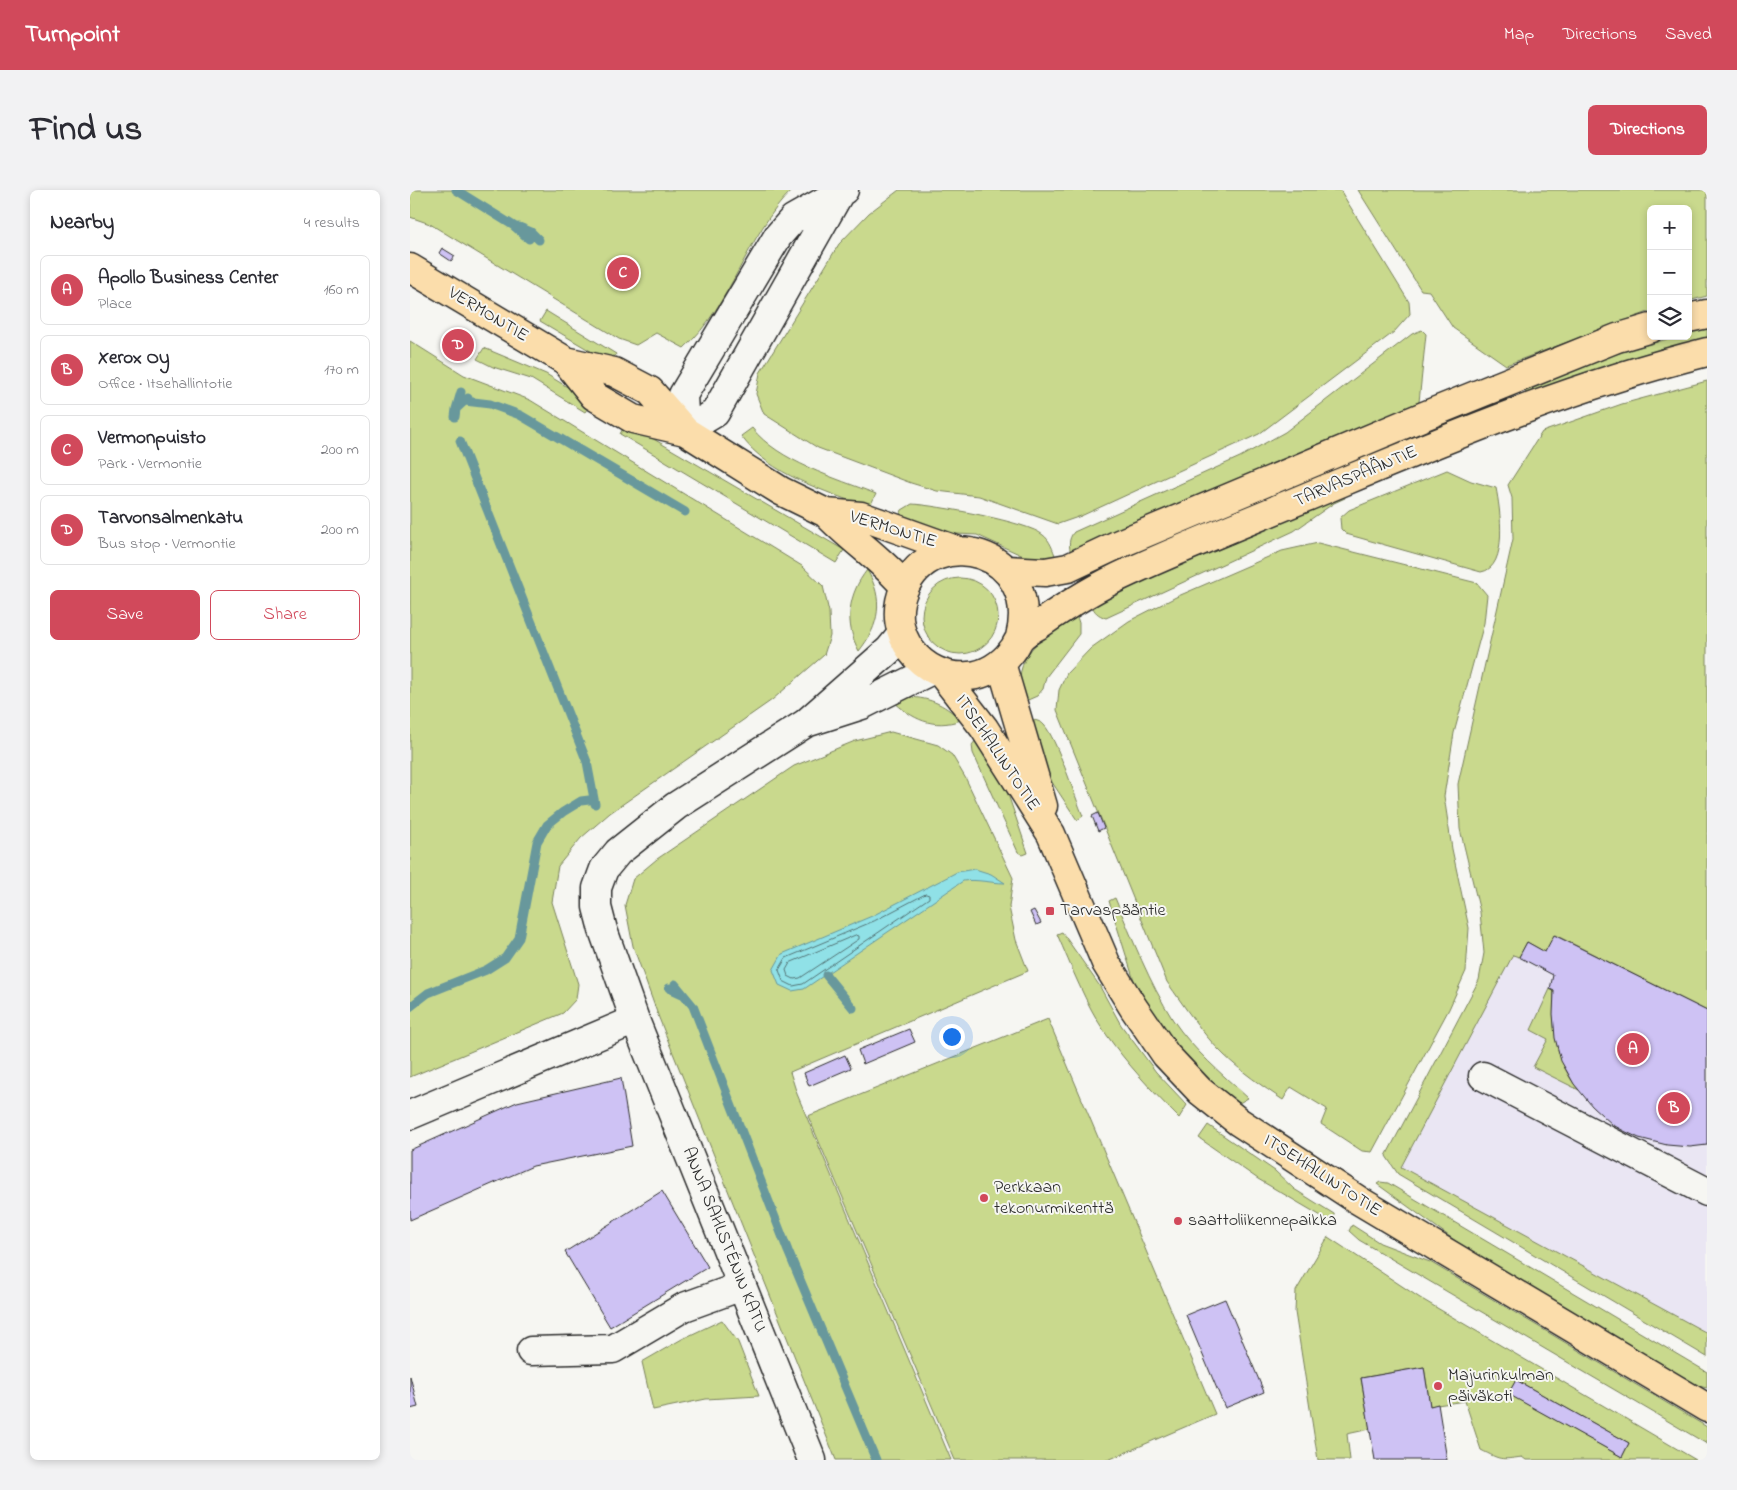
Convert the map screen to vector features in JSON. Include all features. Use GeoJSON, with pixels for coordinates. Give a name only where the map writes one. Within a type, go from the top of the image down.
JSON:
{"type":"FeatureCollection","features":[{"type":"Feature","properties":{"kind":"main road","name":"VERMONTIE"},"geometry":{"type":"LineString","coordinates":[[410,268],[566,361],[594,396],[634,419],[685,431],[781,491],[826,513],[861,516],[959,551]]}},
{"type":"Feature","properties":{"kind":"main road"},"geometry":{"type":"LineString","coordinates":[[1692,317],[1707,314]]}},
{"type":"Feature","properties":{"kind":"main road","name":"TARVASPÄÄNTIE"},"geometry":{"type":"LineString","coordinates":[[1007,570],[1045,572],[1068,568],[1119,544],[1424,416],[1617,338],[1647,329]]}},
{"type":"Feature","properties":{"kind":"main road","name":"TARVASPÄÄNTIE"},"geometry":{"type":"LineString","coordinates":[[1020,637],[1051,616],[1126,573],[1436,443],[1531,406],[1621,376],[1707,352]]}},
{"type":"Feature","properties":{"kind":"main road","name":"VERMONTIE"},"geometry":{"type":"LineString","coordinates":[[826,513],[848,537],[881,560],[905,587]]}},
{"type":"Feature","properties":{"kind":"main road"},"geometry":{"type":"LineString","coordinates":[[959,551],[977,553],[993,560],[1007,570],[1018,585],[1023,602],[1024,620],[1020,637],[1012,651],[1001,663],[988,671],[972,676],[957,677],[937,672],[919,661],[909,648],[902,634],[899,610],[905,587],[914,573],[927,562],[942,554],[959,551]]}},
{"type":"Feature","properties":{"kind":"main road","name":"ITSEHALLINTOTIE"},"geometry":{"type":"LineString","coordinates":[[1001,663],[1051,834],[1110,970],[1132,1007],[1166,1055],[1210,1100],[1239,1122],[1358,1200],[1707,1408]]}},
{"type":"Feature","properties":{"kind":"main road","name":"ITSEHALLINTOTIE"},"geometry":{"type":"LineString","coordinates":[[937,672],[984,728],[1051,834]]}},
{"type":"Feature","properties":{"kind":"street"},"geometry":{"type":"LineString","coordinates":[[841,192],[715,413],[685,431],[683,395],[778,236],[793,219],[841,192]]}},
{"type":"Feature","properties":{"kind":"street","name":"ANNA SAHLSTÉNIN KATU"},"geometry":{"type":"LineString","coordinates":[[810,1460],[635,1020],[603,930],[597,907],[597,888],[604,869],[618,852],[676,806],[806,723],[889,650],[902,634]]}},
{"type":"Feature","properties":{"kind":"street","name":"ANNA SAHLSTÉNIN KATU"},"geometry":{"type":"LineString","coordinates":[[806,723],[862,705],[937,672]]}},
{"type":"Feature","properties":{"kind":"street"},"geometry":{"type":"LineString","coordinates":[[410,1115],[635,1020]]}},
{"type":"Feature","properties":{"kind":"street"},"geometry":{"type":"LineString","coordinates":[[1483,1076],[1707,1192]]}},
{"type":"Feature","properties":{"kind":"street"},"geometry":{"type":"LineString","coordinates":[[531,1351],[613,1349],[684,1307],[742,1286]]}},
{"type":"Feature","properties":{"kind":"shaded area"},"geometry":{"type":"Polygon","coordinates":[[[1552,865],[1707,937],[1707,1333],[1401,1167],[1513,955],[1552,865]]]}},
{"type":"Feature","properties":{"kind":"green space"},"geometry":{"type":"Polygon","coordinates":[[[410,190],[792,190],[762,228],[715,312],[701,331],[684,348],[656,333],[636,345],[619,339],[430,224],[410,217],[410,190]]]}},
{"type":"Feature","properties":{"kind":"green space"},"geometry":{"type":"Polygon","coordinates":[[[899,190],[1340,190],[1409,302],[1410,314],[1394,332],[1259,434],[1081,516],[1058,524],[979,496],[937,491],[911,483],[818,448],[764,414],[756,394],[760,373],[839,244],[869,213],[899,190]]]}},
{"type":"Feature","properties":{"kind":"green space"},"geometry":{"type":"Polygon","coordinates":[[[1358,190],[1707,190],[1707,296],[1692,300],[1692,205],[1647,205],[1647,312],[1506,365],[1453,328],[1429,291],[1421,290],[1358,190]]]}},
{"type":"Feature","properties":{"kind":"green space"},"geometry":{"type":"Polygon","coordinates":[[[546,311],[616,354],[613,360],[594,353],[540,321],[546,311]]]}},
{"type":"Feature","properties":{"kind":"green space"},"geometry":{"type":"Polygon","coordinates":[[[1707,328],[1707,339],[1592,371],[1527,396],[1523,386],[1589,362],[1664,340],[1692,340],[1692,332],[1707,328]]]}},
{"type":"Feature","properties":{"kind":"green space"},"geometry":{"type":"Polygon","coordinates":[[[1422,330],[1426,334],[1419,402],[1071,555],[1070,543],[1074,532],[1240,457],[1285,432],[1412,334],[1422,330]]]}},
{"type":"Feature","properties":{"kind":"green space"},"geometry":{"type":"Polygon","coordinates":[[[410,341],[464,375],[530,400],[802,566],[823,586],[829,612],[830,636],[824,655],[772,700],[610,813],[581,838],[558,866],[552,902],[578,984],[576,999],[563,1013],[410,1077],[410,341]]]}},
{"type":"Feature","properties":{"kind":"green space"},"geometry":{"type":"Polygon","coordinates":[[[484,348],[546,374],[592,402],[585,412],[531,379],[493,367],[477,359],[484,348]]]}},
{"type":"Feature","properties":{"kind":"green space"},"geometry":{"type":"Polygon","coordinates":[[[1707,381],[1707,1011],[1555,935],[1545,952],[1527,942],[1519,957],[1513,955],[1401,1167],[1707,1333],[1707,1357],[1398,1174],[1386,1156],[1479,980],[1484,953],[1480,912],[1460,829],[1458,784],[1513,539],[1512,498],[1508,485],[1542,432],[1622,404],[1707,381]]]}},
{"type":"Feature","properties":{"kind":"green space"},"geometry":{"type":"Polygon","coordinates":[[[626,423],[844,550],[836,563],[620,434],[626,423]]]}},
{"type":"Feature","properties":{"kind":"green space"},"geometry":{"type":"Polygon","coordinates":[[[1428,426],[1432,434],[1102,575],[1098,564],[1428,426]]]}},
{"type":"Feature","properties":{"kind":"green space"},"geometry":{"type":"Polygon","coordinates":[[[752,428],[763,440],[793,460],[876,494],[869,508],[799,480],[767,461],[753,450],[741,436],[752,428]]]}},
{"type":"Feature","properties":{"kind":"green space"},"geometry":{"type":"Polygon","coordinates":[[[1447,470],[1471,481],[1496,488],[1500,536],[1496,560],[1490,568],[1481,572],[1346,534],[1341,529],[1340,518],[1349,510],[1447,470]]]}},
{"type":"Feature","properties":{"kind":"green space"},"geometry":{"type":"Polygon","coordinates":[[[1343,492],[1345,498],[1334,503],[1294,531],[1106,618],[1097,613],[1092,605],[1189,558],[1343,492]]]}},
{"type":"Feature","properties":{"kind":"green space"},"geometry":{"type":"Polygon","coordinates":[[[912,504],[940,507],[980,515],[1034,530],[1048,540],[1056,558],[1030,559],[977,535],[957,534],[898,520],[902,510],[912,504]]]}},
{"type":"Feature","properties":{"kind":"green space"},"geometry":{"type":"Polygon","coordinates":[[[1318,543],[1477,583],[1487,595],[1484,623],[1454,733],[1444,796],[1452,849],[1469,928],[1466,971],[1449,1009],[1372,1152],[1362,1151],[1321,1124],[1327,1109],[1291,1087],[1283,1100],[1245,1073],[1216,1047],[1187,1011],[1167,982],[1057,710],[1059,690],[1067,673],[1091,648],[1129,621],[1176,597],[1282,551],[1318,543]]]}},
{"type":"Feature","properties":{"kind":"green space"},"geometry":{"type":"Polygon","coordinates":[[[867,570],[876,591],[877,612],[872,631],[859,651],[851,630],[850,609],[856,589],[867,570]]]}},
{"type":"Feature","properties":{"kind":"green space"},"geometry":{"type":"Polygon","coordinates":[[[960,578],[974,581],[987,589],[995,602],[998,616],[995,630],[987,643],[974,651],[960,654],[946,651],[933,643],[925,630],[922,616],[925,602],[933,589],[946,581],[960,578]]]}},
{"type":"Feature","properties":{"kind":"green space"},"geometry":{"type":"Polygon","coordinates":[[[1076,614],[1079,623],[1079,634],[1046,677],[1043,689],[1037,696],[1021,703],[1019,686],[1025,660],[1040,640],[1076,614]]]}},
{"type":"Feature","properties":{"kind":"green space"},"geometry":{"type":"Polygon","coordinates":[[[904,697],[920,698],[935,702],[948,709],[961,720],[941,724],[924,721],[907,713],[892,700],[904,697]]]}},
{"type":"Feature","properties":{"kind":"green space"},"geometry":{"type":"Polygon","coordinates":[[[1034,720],[1044,725],[1060,754],[1083,816],[1077,820],[1044,770],[1026,721],[1034,720]]]}},
{"type":"Feature","properties":{"kind":"green space"},"geometry":{"type":"Polygon","coordinates":[[[891,732],[938,745],[952,755],[966,779],[1013,878],[1009,907],[1016,940],[1028,971],[790,1072],[797,1094],[951,1460],[836,1460],[659,1018],[633,946],[625,905],[633,879],[657,859],[794,766],[855,741],[891,732]]]}},
{"type":"Feature","properties":{"kind":"green space"},"geometry":{"type":"Polygon","coordinates":[[[976,740],[1001,774],[1028,853],[1023,855],[1018,852],[973,753],[972,745],[976,740]]]}},
{"type":"Feature","properties":{"kind":"green space"},"geometry":{"type":"Polygon","coordinates":[[[1115,898],[1149,976],[1173,1020],[1199,1052],[1248,1098],[1234,1106],[1195,1071],[1168,1037],[1136,987],[1109,901],[1115,898]]]}},
{"type":"Feature","properties":{"kind":"green space"},"geometry":{"type":"Polygon","coordinates":[[[1062,932],[1099,985],[1121,1025],[1156,1072],[1187,1105],[1179,1118],[1131,1067],[1098,1022],[1079,985],[1057,934],[1062,932]]]}},
{"type":"Feature","properties":{"kind":"green space"},"geometry":{"type":"Polygon","coordinates":[[[1550,989],[1554,991],[1555,1031],[1560,1056],[1571,1079],[1579,1090],[1533,1067],[1548,1039],[1531,1030],[1550,989]]]}},
{"type":"Feature","properties":{"kind":"green space","name":"Perkkaan tekonurmikenttä"},"geometry":{"type":"Polygon","coordinates":[[[1048,1019],[1215,1414],[1108,1460],[955,1460],[808,1116],[1048,1019]]]}},
{"type":"Feature","properties":{"kind":"green space"},"geometry":{"type":"Polygon","coordinates":[[[1208,1125],[1275,1171],[1294,1189],[1334,1214],[1335,1217],[1332,1220],[1328,1220],[1258,1179],[1199,1138],[1208,1125]]]}},
{"type":"Feature","properties":{"kind":"green space"},"geometry":{"type":"Polygon","coordinates":[[[1380,1182],[1388,1183],[1707,1372],[1707,1388],[1690,1384],[1464,1247],[1377,1184],[1380,1182]]]}},
{"type":"Feature","properties":{"kind":"green space"},"geometry":{"type":"Polygon","coordinates":[[[1352,1225],[1380,1243],[1430,1262],[1707,1427],[1707,1444],[1359,1240],[1349,1231],[1352,1225]]]}},
{"type":"Feature","properties":{"kind":"green space","name":"Majurinkulman päiväkoti"},"geometry":{"type":"Polygon","coordinates":[[[1328,1237],[1420,1298],[1696,1460],[1526,1460],[1522,1457],[1505,1459],[1497,1457],[1481,1450],[1465,1401],[1430,1406],[1424,1367],[1361,1378],[1370,1429],[1347,1434],[1350,1460],[1318,1460],[1295,1312],[1296,1291],[1328,1237]],[[1516,1380],[1509,1394],[1622,1457],[1629,1443],[1516,1380]]]}},
{"type":"Feature","properties":{"kind":"green space"},"geometry":{"type":"Polygon","coordinates":[[[722,1320],[738,1342],[759,1396],[706,1399],[653,1410],[642,1362],[682,1339],[722,1320]]]}},
{"type":"Feature","properties":{"kind":"water"},"geometry":{"type":"Polygon","coordinates":[[[975,869],[991,874],[1005,883],[974,880],[963,881],[804,989],[792,991],[779,985],[773,970],[782,954],[872,916],[957,872],[975,869]]]}},
{"type":"Feature","properties":{"kind":"building"},"geometry":{"type":"Polygon","coordinates":[[[442,248],[455,256],[451,261],[439,253],[442,248]]]}},
{"type":"Feature","properties":{"kind":"building"},"geometry":{"type":"Polygon","coordinates":[[[1098,813],[1104,828],[1098,831],[1092,816],[1098,813]]]}},
{"type":"Feature","properties":{"kind":"building"},"geometry":{"type":"Polygon","coordinates":[[[1034,910],[1041,923],[1036,925],[1030,912],[1034,910]]]}},
{"type":"Feature","properties":{"kind":"building"},"geometry":{"type":"Polygon","coordinates":[[[1554,935],[1707,1011],[1707,1145],[1690,1147],[1667,1145],[1639,1138],[1613,1125],[1592,1106],[1574,1084],[1561,1061],[1555,1038],[1554,991],[1550,989],[1553,975],[1519,957],[1527,942],[1545,952],[1554,935]]]}},
{"type":"Feature","properties":{"kind":"building"},"geometry":{"type":"Polygon","coordinates":[[[909,1029],[915,1042],[863,1064],[858,1050],[909,1029]]]}},
{"type":"Feature","properties":{"kind":"building"},"geometry":{"type":"Polygon","coordinates":[[[845,1055],[851,1068],[809,1086],[804,1073],[845,1055]]]}},
{"type":"Feature","properties":{"kind":"building"},"geometry":{"type":"Polygon","coordinates":[[[621,1078],[632,1146],[533,1166],[410,1220],[410,1150],[517,1102],[621,1078]]]}},
{"type":"Feature","properties":{"kind":"building"},"geometry":{"type":"Polygon","coordinates":[[[662,1191],[708,1267],[610,1327],[565,1252],[662,1191]]]}},
{"type":"Feature","properties":{"kind":"building"},"geometry":{"type":"Polygon","coordinates":[[[1225,1299],[1264,1392],[1225,1408],[1186,1315],[1225,1299]]]}},
{"type":"Feature","properties":{"kind":"building"},"geometry":{"type":"Polygon","coordinates":[[[1424,1367],[1430,1406],[1438,1404],[1447,1460],[1375,1460],[1361,1378],[1424,1367]]]}},
{"type":"Feature","properties":{"kind":"building"},"geometry":{"type":"Polygon","coordinates":[[[410,1376],[418,1407],[410,1409],[410,1376]]]}},
{"type":"Feature","properties":{"kind":"building"},"geometry":{"type":"Polygon","coordinates":[[[1516,1380],[1629,1443],[1622,1457],[1508,1394],[1516,1380]]]}},
{"type":"Feature","properties":{"kind":"waterway"},"geometry":{"type":"LineString","coordinates":[[456,190],[514,226],[529,239]]}},
{"type":"Feature","properties":{"kind":"waterway"},"geometry":{"type":"LineString","coordinates":[[519,227],[531,232],[539,240]]}},
{"type":"Feature","properties":{"kind":"waterway"},"geometry":{"type":"LineString","coordinates":[[456,409],[461,392]]}},
{"type":"Feature","properties":{"kind":"waterway"},"geometry":{"type":"LineString","coordinates":[[455,417],[456,409],[468,398]]}},
{"type":"Feature","properties":{"kind":"waterway"},"geometry":{"type":"LineString","coordinates":[[465,401],[490,404],[520,415],[685,512]]}},
{"type":"Feature","properties":{"kind":"waterway"},"geometry":{"type":"LineString","coordinates":[[460,441],[587,762],[595,804]]}},
{"type":"Feature","properties":{"kind":"waterway"},"geometry":{"type":"LineString","coordinates":[[410,1007],[428,993],[486,970],[505,958],[519,938],[537,842],[547,825],[563,812],[581,801],[589,800]]}},
{"type":"Feature","properties":{"kind":"waterway"},"geometry":{"type":"LineString","coordinates":[[826,975],[853,1008]]}},
{"type":"Feature","properties":{"kind":"waterway"},"geometry":{"type":"LineString","coordinates":[[675,984],[693,1006],[788,1251],[876,1460]]}},
{"type":"Feature","properties":{"kind":"waterway"},"geometry":{"type":"LineString","coordinates":[[669,988],[682,994]]}},
{"type":"Feature","properties":{"kind":"place","name":"Vermonpuisto"},"geometry":{"type":"Point","coordinates":[623,273]}},
{"type":"Feature","properties":{"kind":"place","name":"Tarvonsalmenkatu"},"geometry":{"type":"Point","coordinates":[458,345]}},
{"type":"Feature","properties":{"kind":"place","name":"Tarvaspääntie"},"geometry":{"type":"Point","coordinates":[1050,911]}},
{"type":"Feature","properties":{"kind":"place","name":"Apollo Business Center"},"geometry":{"type":"Point","coordinates":[1633,1049]}},
{"type":"Feature","properties":{"kind":"place","name":"Xerox Oy"},"geometry":{"type":"Point","coordinates":[1674,1108]}},
{"type":"Feature","properties":{"kind":"place","name":"Perkkaan tekonurmikenttä"},"geometry":{"type":"Point","coordinates":[984,1198]}},
{"type":"Feature","properties":{"kind":"place","name":"saattoliikennepaikka"},"geometry":{"type":"Point","coordinates":[1178,1221]}},
{"type":"Feature","properties":{"kind":"place","name":"Majurinkulman päiväkoti"},"geometry":{"type":"Point","coordinates":[1438,1386]}}]}
